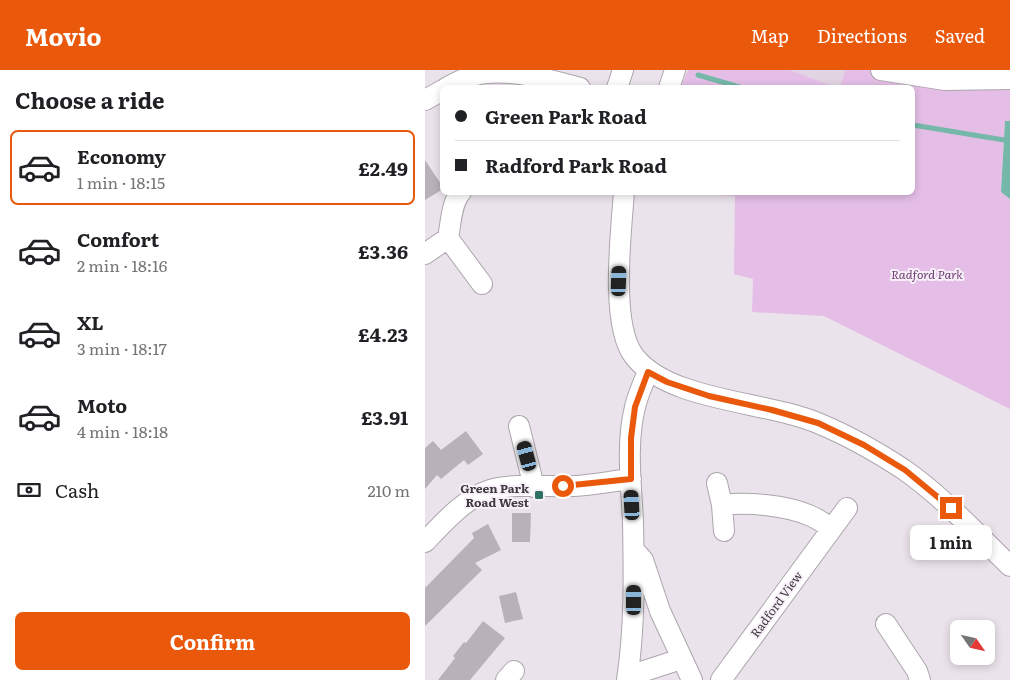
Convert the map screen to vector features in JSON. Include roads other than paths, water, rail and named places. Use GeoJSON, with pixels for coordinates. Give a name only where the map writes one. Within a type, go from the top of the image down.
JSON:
{"type":"FeatureCollection","features":[{"type":"Feature","properties":{"kind":"street"},"geometry":{"type":"LineString","coordinates":[[618,85],[623,70]]}},
{"type":"Feature","properties":{"kind":"street"},"geometry":{"type":"LineString","coordinates":[[670,85],[675,70]]}},
{"type":"Feature","properties":{"kind":"street"},"geometry":{"type":"LineString","coordinates":[[881,70],[945,80],[1010,79]]}},
{"type":"Feature","properties":{"kind":"street"},"geometry":{"type":"LineString","coordinates":[[452,85],[466,78],[486,72],[525,74],[568,85]]}},
{"type":"Feature","properties":{"kind":"street"},"geometry":{"type":"LineString","coordinates":[[425,100],[440,92]]}},
{"type":"Feature","properties":{"kind":"street"},"geometry":{"type":"LineString","coordinates":[[425,254],[448,238],[453,211],[459,195]]}},
{"type":"Feature","properties":{"kind":"street"},"geometry":{"type":"LineString","coordinates":[[624,195],[619,288],[624,336],[633,355],[648,372],[667,382],[709,396],[772,410],[818,423],[864,445],[905,470],[951,508],[1010,566]]}},
{"type":"Feature","properties":{"kind":"street"},"geometry":{"type":"LineString","coordinates":[[448,238],[482,284]]}},
{"type":"Feature","properties":{"kind":"street"},"geometry":{"type":"LineString","coordinates":[[648,372],[635,407],[631,438],[634,617],[628,677],[681,659]]}},
{"type":"Feature","properties":{"kind":"street"},"geometry":{"type":"LineString","coordinates":[[519,426],[534,487]]}},
{"type":"Feature","properties":{"kind":"street"},"geometry":{"type":"LineString","coordinates":[[425,542],[443,522],[475,497],[490,490],[577,486],[631,479]]}},
{"type":"Feature","properties":{"kind":"street"},"geometry":{"type":"LineString","coordinates":[[717,483],[722,505],[724,531]]}},
{"type":"Feature","properties":{"kind":"street"},"geometry":{"type":"LineString","coordinates":[[722,505],[739,503],[795,511],[812,516],[831,528]]}},
{"type":"Feature","properties":{"kind":"street","name":"Radford View"},"geometry":{"type":"LineString","coordinates":[[721,680],[847,508]]}},
{"type":"Feature","properties":{"kind":"street"},"geometry":{"type":"LineString","coordinates":[[633,548],[643,560],[660,611],[692,680]]}},
{"type":"Feature","properties":{"kind":"street"},"geometry":{"type":"LineString","coordinates":[[886,624],[917,671],[920,680]]}},
{"type":"Feature","properties":{"kind":"waterway"},"geometry":{"type":"LineString","coordinates":[[698,75],[733,85]]}},
{"type":"Feature","properties":{"kind":"waterway"},"geometry":{"type":"LineString","coordinates":[[915,125],[1004,140]]}},
{"type":"Feature","properties":{"kind":"place","name":"Green Park Road West"},"geometry":{"type":"Point","coordinates":[539,495]}},
{"type":"Feature","properties":{"kind":"park label","name":"Radford Park"},"geometry":{"type":"Point","coordinates":[927,274]}}]}
